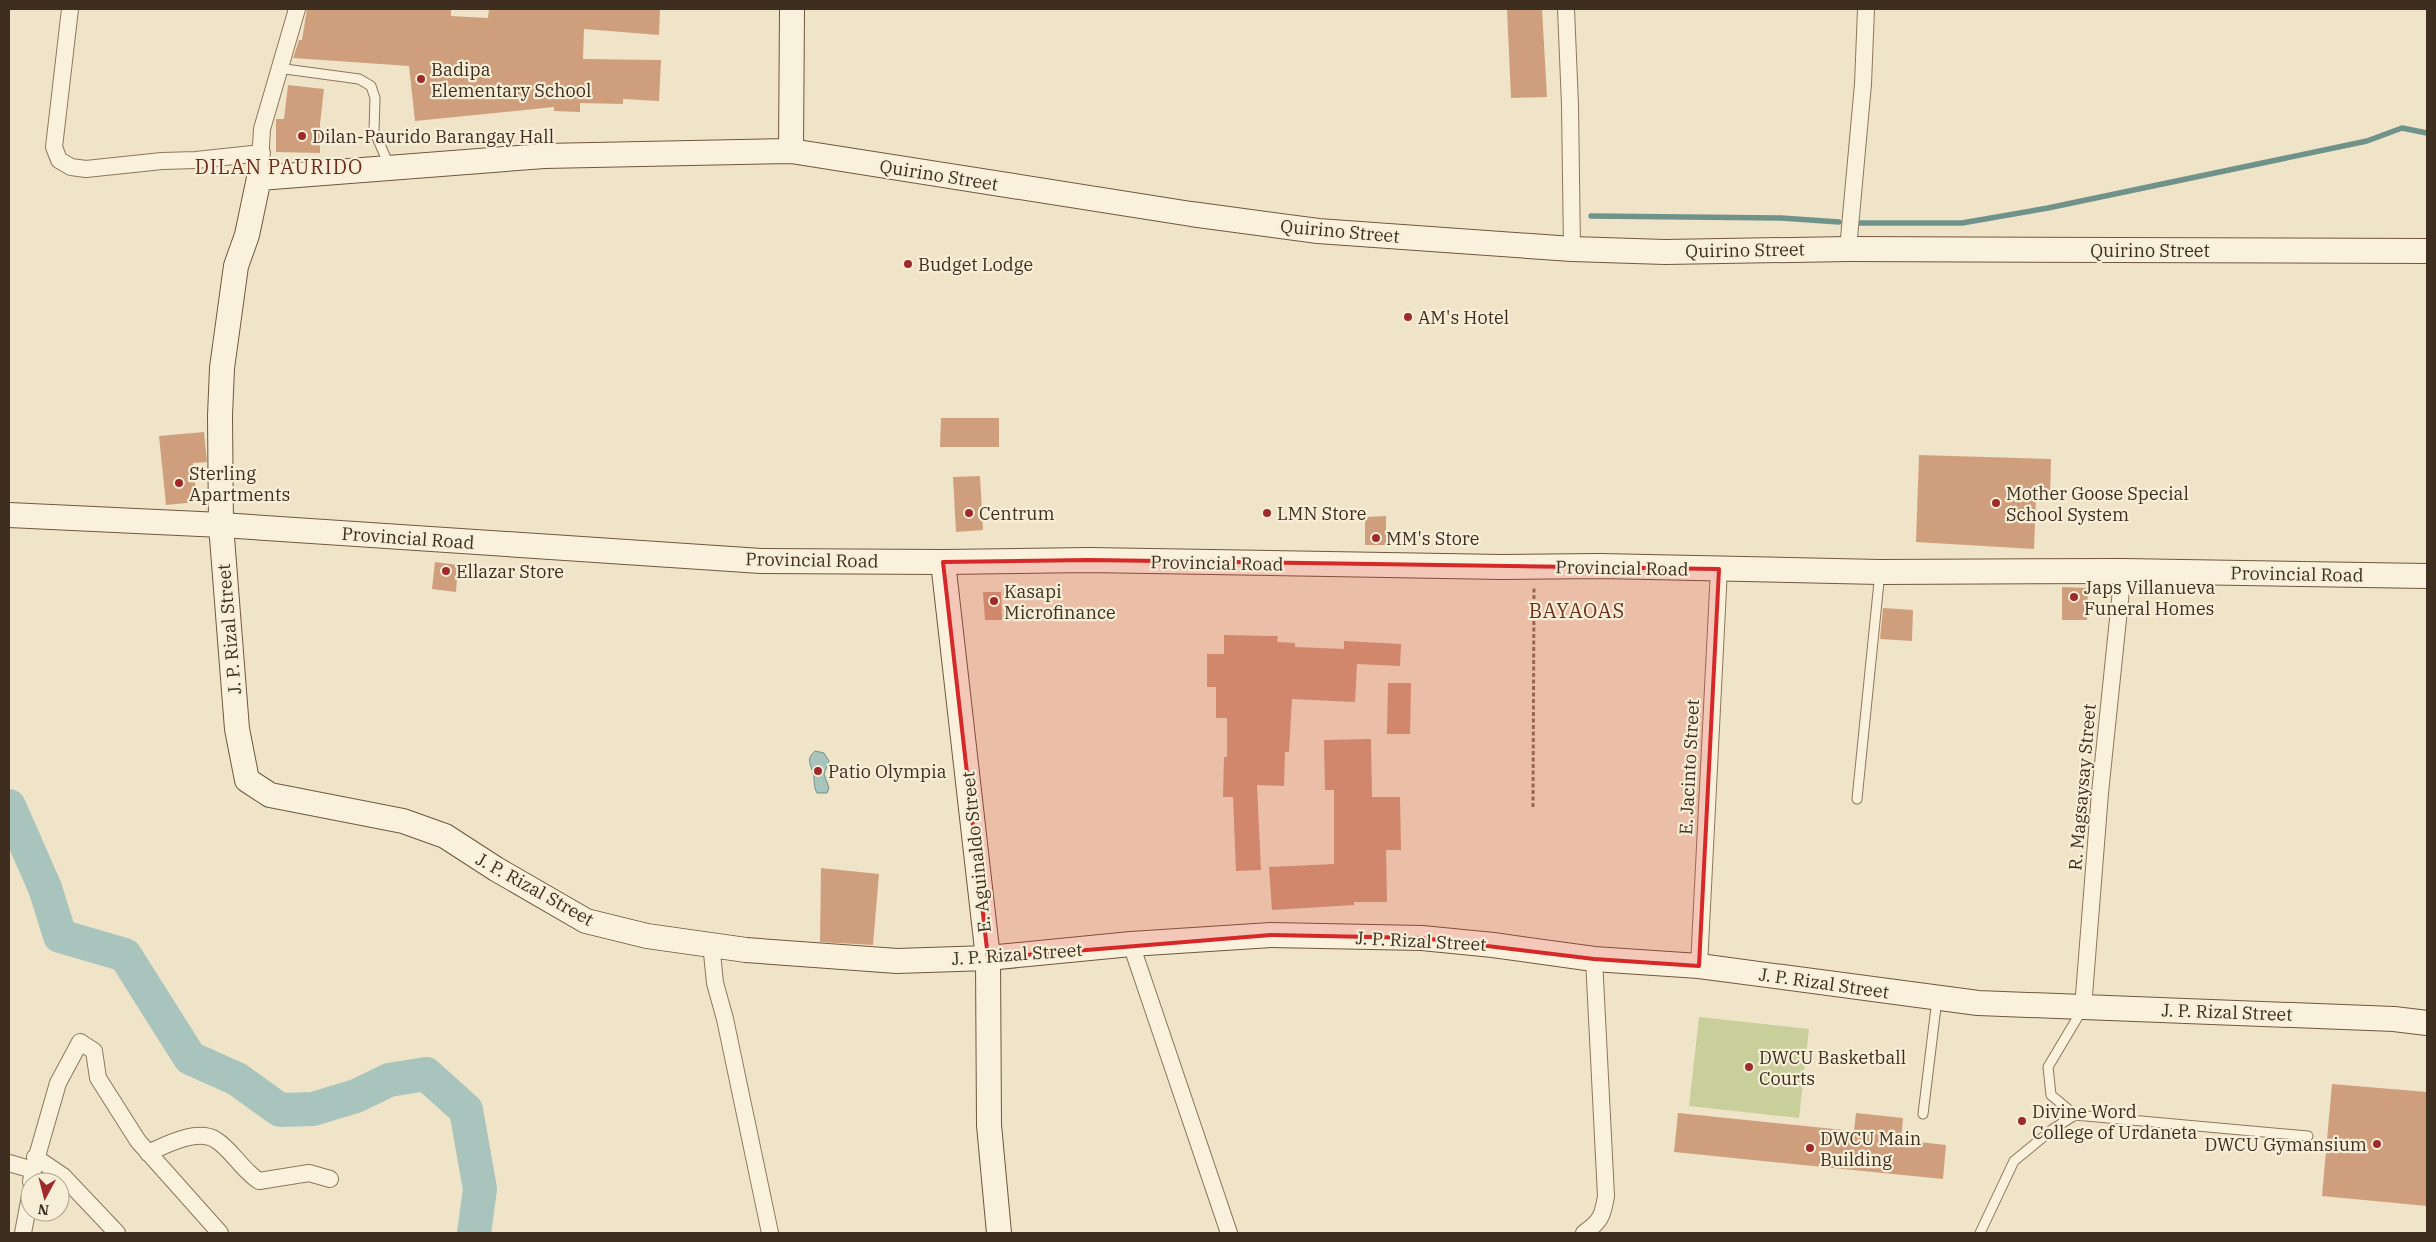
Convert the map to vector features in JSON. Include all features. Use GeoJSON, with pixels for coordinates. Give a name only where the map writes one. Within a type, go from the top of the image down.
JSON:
{"type":"FeatureCollection","features":[{"type":"Feature","properties":{"kind":"street"},"geometry":{"type":"LineString","coordinates":[[70,9],[54,147],[59,160],[71,167],[86,169],[162,160],[196,160],[262,154]]}},
{"type":"Feature","properties":{"kind":"street"},"geometry":{"type":"LineString","coordinates":[[259,178],[262,154],[262,129],[297,9]]}},
{"type":"Feature","properties":{"kind":"street"},"geometry":{"type":"LineString","coordinates":[[791,152],[792,9]]}},
{"type":"Feature","properties":{"kind":"street"},"geometry":{"type":"LineString","coordinates":[[1566,9],[1570,105],[1572,249]]}},
{"type":"Feature","properties":{"kind":"street"},"geometry":{"type":"LineString","coordinates":[[1848,249],[1863,84],[1866,9]]}},
{"type":"Feature","properties":{"kind":"street","name":"Quirino Street"},"geometry":{"type":"LineString","coordinates":[[259,178],[544,156],[791,152],[1191,214],[1318,231],[1572,249],[1665,252],[1848,249],[2427,251]]}},
{"type":"Feature","properties":{"kind":"street","name":"J. P. Rizal Street"},"geometry":{"type":"LineString","coordinates":[[259,178],[247,235],[236,266],[222,368],[221,525],[237,729],[247,780],[270,795],[403,821],[445,836],[496,869],[586,921],[646,936],[746,950],[897,961],[988,958],[1131,944],[1271,935],[1422,938],[1493,945],[1594,959],[1699,966],[1978,1003],[2394,1019],[2427,1022]]}},
{"type":"Feature","properties":{"kind":"street","name":"Provincial Road"},"geometry":{"type":"LineString","coordinates":[[9,515],[221,525],[761,561],[943,562],[1089,560],[1880,572],[2123,571],[2427,576]]}},
{"type":"Feature","properties":{"kind":"street","name":"E. Aguinaldo Street"},"geometry":{"type":"LineString","coordinates":[[943,562],[988,958],[989,1125],[999,1233]]}},
{"type":"Feature","properties":{"kind":"street","name":"E. Jacinto Street"},"geometry":{"type":"LineString","coordinates":[[1699,966],[1719,569]]}},
{"type":"Feature","properties":{"kind":"street","name":"R. Magsaysay Street"},"geometry":{"type":"LineString","coordinates":[[2083,1008],[2100,793],[2123,571]]}},
{"type":"Feature","properties":{"kind":"street"},"geometry":{"type":"LineString","coordinates":[[711,944],[715,983],[725,1019],[770,1233]]}},
{"type":"Feature","properties":{"kind":"street"},"geometry":{"type":"LineString","coordinates":[[1131,944],[1229,1233]]}},
{"type":"Feature","properties":{"kind":"street"},"geometry":{"type":"LineString","coordinates":[[1584,1233],[1604,1214],[1606,1196],[1594,959]]}},
{"type":"Feature","properties":{"kind":"street"},"geometry":{"type":"LineString","coordinates":[[33,1169],[58,1083],[80,1042],[94,1051],[98,1078],[138,1141],[220,1233]]}},
{"type":"Feature","properties":{"kind":"street"},"geometry":{"type":"LineString","coordinates":[[148,1152],[186,1138],[203,1136],[216,1139],[249,1174],[259,1181],[310,1173],[330,1179]]}},
{"type":"Feature","properties":{"kind":"street"},"geometry":{"type":"LineString","coordinates":[[9,1163],[63,1176],[117,1233]]}},
{"type":"Feature","properties":{"kind":"lane"},"geometry":{"type":"LineString","coordinates":[[281,66],[285,69],[359,79],[370,86],[375,98],[374,130],[390,167]]}},
{"type":"Feature","properties":{"kind":"lane"},"geometry":{"type":"LineString","coordinates":[[1857,799],[1880,572]]}},
{"type":"Feature","properties":{"kind":"lane"},"geometry":{"type":"LineString","coordinates":[[1923,1114],[1937,999]]}},
{"type":"Feature","properties":{"kind":"lane"},"geometry":{"type":"LineString","coordinates":[[2083,1008],[2048,1067],[2051,1095],[2075,1115],[2308,1136]]}},
{"type":"Feature","properties":{"kind":"lane"},"geometry":{"type":"LineString","coordinates":[[1980,1233],[2014,1161],[2075,1115]]}},
{"type":"Feature","properties":{"kind":"path"},"geometry":{"type":"LineString","coordinates":[[1532,807],[1534,567]]}},
{"type":"Feature","properties":{"kind":"highlighted area"},"geometry":{"type":"Polygon","coordinates":[[[1089,560],[1719,569],[1699,966],[1594,959],[1422,938],[1271,935],[988,958],[943,562],[1089,560]]]}},
{"type":"Feature","properties":{"kind":"green space","name":"DWCU Basketball Courts"},"geometry":{"type":"Polygon","coordinates":[[[1699,1017],[1809,1029],[1799,1118],[1689,1106],[1699,1017]]]}},
{"type":"Feature","properties":{"kind":"water","name":"Patio Olympia"},"geometry":{"type":"Polygon","coordinates":[[[815,751],[824,753],[829,761],[824,774],[829,788],[827,793],[817,793],[815,788],[810,756],[815,751]]]}},
{"type":"Feature","properties":{"kind":"building"},"geometry":{"type":"Polygon","coordinates":[[[307,9],[451,9],[451,16],[488,18],[489,9],[660,9],[659,35],[584,29],[583,59],[661,60],[659,101],[623,99],[623,104],[580,103],[580,112],[554,111],[554,107],[415,121],[409,66],[293,58],[299,40],[302,40],[307,9]]]}},
{"type":"Feature","properties":{"kind":"building"},"geometry":{"type":"Polygon","coordinates":[[[1507,9],[1542,9],[1547,97],[1511,98],[1507,9]]]}},
{"type":"Feature","properties":{"kind":"building"},"geometry":{"type":"Polygon","coordinates":[[[288,85],[324,89],[320,124],[320,153],[276,152],[276,119],[284,119],[288,85]]]}},
{"type":"Feature","properties":{"kind":"building"},"geometry":{"type":"Polygon","coordinates":[[[941,418],[999,418],[999,447],[940,447],[941,418]]]}},
{"type":"Feature","properties":{"kind":"building","name":"Sterling Apartments"},"geometry":{"type":"Polygon","coordinates":[[[204,432],[207,462],[193,463],[197,502],[166,505],[159,436],[204,432]]]}},
{"type":"Feature","properties":{"kind":"building"},"geometry":{"type":"Polygon","coordinates":[[[1919,455],[2051,459],[2050,500],[2036,499],[2034,549],[1916,542],[1919,455]]]}},
{"type":"Feature","properties":{"kind":"building","name":"Centrum"},"geometry":{"type":"Polygon","coordinates":[[[980,476],[983,530],[956,532],[953,477],[980,476]]]}},
{"type":"Feature","properties":{"kind":"building"},"geometry":{"type":"Polygon","coordinates":[[[1386,516],[1386,545],[1365,545],[1365,517],[1386,516]]]}},
{"type":"Feature","properties":{"kind":"building"},"geometry":{"type":"Polygon","coordinates":[[[435,562],[458,565],[456,592],[432,589],[435,562]]]}},
{"type":"Feature","properties":{"kind":"building"},"geometry":{"type":"Polygon","coordinates":[[[2062,587],[2088,588],[2087,620],[2062,620],[2062,587]]]}},
{"type":"Feature","properties":{"kind":"building"},"geometry":{"type":"Polygon","coordinates":[[[983,592],[1001,592],[1002,620],[985,620],[983,592]]]}},
{"type":"Feature","properties":{"kind":"building"},"geometry":{"type":"Polygon","coordinates":[[[1883,608],[1913,610],[1912,641],[1880,639],[1883,608]]]}},
{"type":"Feature","properties":{"kind":"building"},"geometry":{"type":"Polygon","coordinates":[[[1224,635],[1278,636],[1277,642],[1295,643],[1295,647],[1344,649],[1344,641],[1401,644],[1400,666],[1357,664],[1355,702],[1292,699],[1289,752],[1285,752],[1284,786],[1257,785],[1261,870],[1236,871],[1233,797],[1223,797],[1224,757],[1227,757],[1227,718],[1216,718],[1216,687],[1207,687],[1207,654],[1224,654],[1224,635]]]}},
{"type":"Feature","properties":{"kind":"building"},"geometry":{"type":"Polygon","coordinates":[[[1388,683],[1411,683],[1410,734],[1387,734],[1388,683]]]}},
{"type":"Feature","properties":{"kind":"building"},"geometry":{"type":"Polygon","coordinates":[[[1371,739],[1372,797],[1400,797],[1401,850],[1386,850],[1387,902],[1354,902],[1354,905],[1272,910],[1269,867],[1334,864],[1334,790],[1325,790],[1324,740],[1371,739]]]}},
{"type":"Feature","properties":{"kind":"building"},"geometry":{"type":"Polygon","coordinates":[[[821,868],[879,874],[873,945],[820,942],[821,868]]]}},
{"type":"Feature","properties":{"kind":"building","name":"DWCU Gymansium"},"geometry":{"type":"Polygon","coordinates":[[[2332,1084],[2427,1092],[2427,1206],[2322,1196],[2332,1084]]]}},
{"type":"Feature","properties":{"kind":"building","name":"DWCU Main Building"},"geometry":{"type":"Polygon","coordinates":[[[1678,1113],[1854,1131],[1856,1113],[1903,1118],[1901,1140],[1946,1145],[1943,1179],[1674,1152],[1678,1113]]]}},
{"type":"Feature","properties":{"kind":"waterway"},"geometry":{"type":"LineString","coordinates":[[1860,223],[1962,223],[2048,208],[2367,141],[2402,128],[2427,133]]}},
{"type":"Feature","properties":{"kind":"waterway"},"geometry":{"type":"LineString","coordinates":[[1591,216],[1781,218],[1839,222]]}},
{"type":"Feature","properties":{"kind":"waterway"},"geometry":{"type":"LineString","coordinates":[[9,806],[45,888],[60,936],[125,955],[190,1058],[237,1079],[280,1110],[313,1109],[356,1096],[389,1080],[426,1074],[466,1110],[480,1189],[474,1233]]}},
{"type":"Feature","properties":{"kind":"place","name":"Badipa Elementary School"},"geometry":{"type":"Point","coordinates":[421,79]}},
{"type":"Feature","properties":{"kind":"place","name":"Dilan-Paurido Barangay Hall"},"geometry":{"type":"Point","coordinates":[302,136]}},
{"type":"Feature","properties":{"kind":"place","name":"Budget Lodge"},"geometry":{"type":"Point","coordinates":[908,264]}},
{"type":"Feature","properties":{"kind":"place","name":"AM's Hotel"},"geometry":{"type":"Point","coordinates":[1408,317]}},
{"type":"Feature","properties":{"kind":"place","name":"Sterling Apartments"},"geometry":{"type":"Point","coordinates":[179,483]}},
{"type":"Feature","properties":{"kind":"place","name":"Mother Goose Special School System"},"geometry":{"type":"Point","coordinates":[1996,503]}},
{"type":"Feature","properties":{"kind":"place","name":"Centrum"},"geometry":{"type":"Point","coordinates":[969,513]}},
{"type":"Feature","properties":{"kind":"place","name":"LMN Store"},"geometry":{"type":"Point","coordinates":[1267,513]}},
{"type":"Feature","properties":{"kind":"place","name":"MM's Store"},"geometry":{"type":"Point","coordinates":[1376,538]}},
{"type":"Feature","properties":{"kind":"place","name":"Ellazar Store"},"geometry":{"type":"Point","coordinates":[446,571]}},
{"type":"Feature","properties":{"kind":"place","name":"Japs Villanueva Funeral Homes"},"geometry":{"type":"Point","coordinates":[2074,597]}},
{"type":"Feature","properties":{"kind":"place","name":"Kasapi Microfinance"},"geometry":{"type":"Point","coordinates":[994,601]}},
{"type":"Feature","properties":{"kind":"place","name":"Patio Olympia"},"geometry":{"type":"Point","coordinates":[818,771]}},
{"type":"Feature","properties":{"kind":"place","name":"DWCU Basketball Courts"},"geometry":{"type":"Point","coordinates":[1749,1067]}},
{"type":"Feature","properties":{"kind":"place","name":"Divine Word College of Urdaneta"},"geometry":{"type":"Point","coordinates":[2022,1121]}},
{"type":"Feature","properties":{"kind":"place","name":"DWCU Gymansium"},"geometry":{"type":"Point","coordinates":[2377,1144]}},
{"type":"Feature","properties":{"kind":"place","name":"DWCU Main Building"},"geometry":{"type":"Point","coordinates":[1810,1148]}},
{"type":"Feature","properties":{"kind":"district","name":"DILAN PAURIDO"},"geometry":{"type":"Point","coordinates":[279,166]}},
{"type":"Feature","properties":{"kind":"district","name":"BAYAOAS"},"geometry":{"type":"Point","coordinates":[1577,610]}}]}
